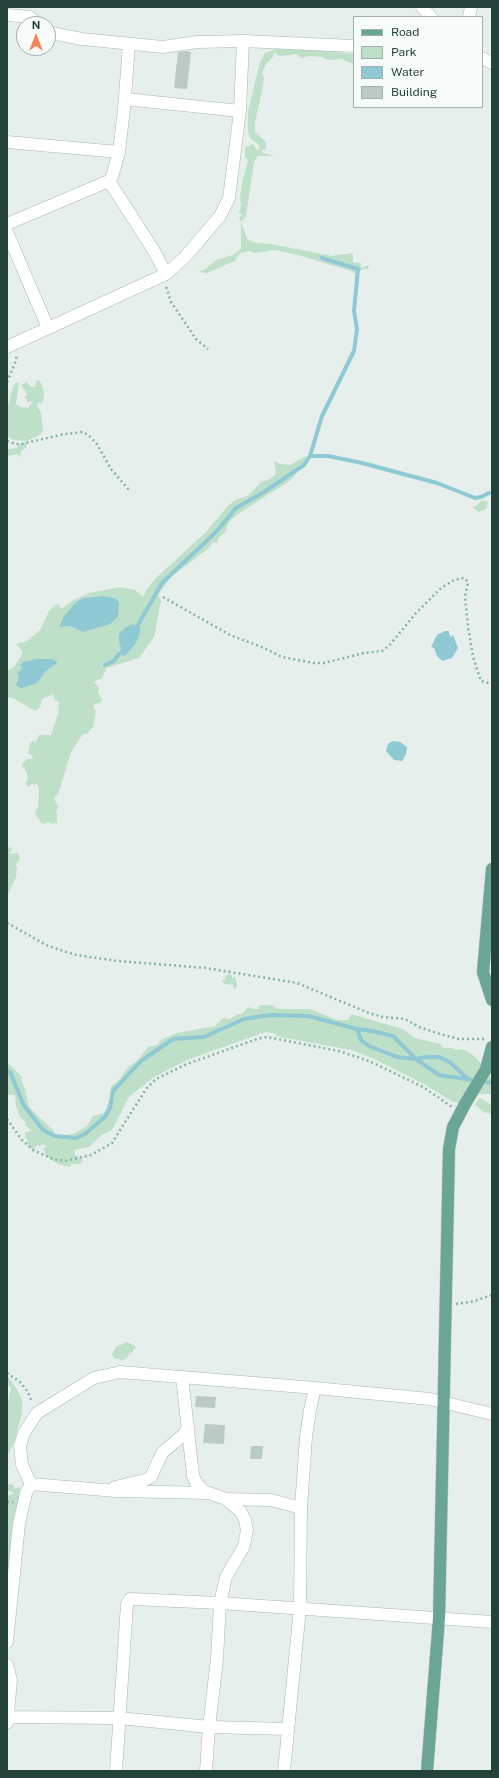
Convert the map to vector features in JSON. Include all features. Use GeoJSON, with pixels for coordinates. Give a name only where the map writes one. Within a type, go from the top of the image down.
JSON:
{"type":"FeatureCollection","features":[{"type":"Feature","properties":{"kind":"main road"},"geometry":{"type":"LineString","coordinates":[[492,869],[483,972],[492,1000]]}},
{"type":"Feature","properties":{"kind":"main road"},"geometry":{"type":"LineString","coordinates":[[427,1771],[439,1618],[449,1149],[453,1127],[486,1069],[492,1046]]}},
{"type":"Feature","properties":{"kind":"street"},"geometry":{"type":"LineString","coordinates":[[422,7],[430,16]]}},
{"type":"Feature","properties":{"kind":"street"},"geometry":{"type":"LineString","coordinates":[[7,15],[33,16]]}},
{"type":"Feature","properties":{"kind":"street"},"geometry":{"type":"LineString","coordinates":[[56,34],[82,39],[163,47],[197,42],[243,41],[353,46]]}},
{"type":"Feature","properties":{"kind":"street"},"geometry":{"type":"LineString","coordinates":[[12,345],[164,274],[185,257],[220,216],[229,198],[240,111],[243,41]]}},
{"type":"Feature","properties":{"kind":"street"},"geometry":{"type":"LineString","coordinates":[[7,224],[109,181],[112,177],[119,152],[129,44]]}},
{"type":"Feature","properties":{"kind":"street"},"geometry":{"type":"LineString","coordinates":[[483,58],[492,63]]}},
{"type":"Feature","properties":{"kind":"street"},"geometry":{"type":"LineString","coordinates":[[125,99],[240,111]]}},
{"type":"Feature","properties":{"kind":"street"},"geometry":{"type":"LineString","coordinates":[[7,142],[119,152]]}},
{"type":"Feature","properties":{"kind":"street"},"geometry":{"type":"LineString","coordinates":[[109,181],[154,251],[164,274]]}},
{"type":"Feature","properties":{"kind":"street"},"geometry":{"type":"LineString","coordinates":[[7,232],[48,328]]}},
{"type":"Feature","properties":{"kind":"street"},"geometry":{"type":"LineString","coordinates":[[31,1484],[22,1465],[20,1446],[24,1433],[37,1413],[94,1378],[120,1372],[430,1399],[444,1404],[492,1414]]}},
{"type":"Feature","properties":{"kind":"street"},"geometry":{"type":"LineString","coordinates":[[182,1377],[193,1475],[196,1483],[206,1493]]}},
{"type":"Feature","properties":{"kind":"street"},"geometry":{"type":"LineString","coordinates":[[284,1771],[300,1608],[301,1508],[306,1437],[315,1388]]}},
{"type":"Feature","properties":{"kind":"street"},"geometry":{"type":"LineString","coordinates":[[104,1490],[145,1480],[151,1477],[162,1453],[184,1434],[188,1427]]}},
{"type":"Feature","properties":{"kind":"street"},"geometry":{"type":"LineString","coordinates":[[31,1484],[104,1490],[206,1493],[218,1495],[226,1499],[241,1512],[245,1520],[247,1530],[244,1546],[226,1577],[220,1603],[217,1659],[209,1727],[206,1771]]}},
{"type":"Feature","properties":{"kind":"street"},"geometry":{"type":"LineString","coordinates":[[7,1642],[19,1524],[26,1492],[31,1484]]}},
{"type":"Feature","properties":{"kind":"street"},"geometry":{"type":"LineString","coordinates":[[226,1499],[270,1500],[301,1508]]}},
{"type":"Feature","properties":{"kind":"street"},"geometry":{"type":"LineString","coordinates":[[116,1771],[127,1604],[130,1599],[300,1608],[492,1622]]}},
{"type":"Feature","properties":{"kind":"street"},"geometry":{"type":"LineString","coordinates":[[7,1665],[10,1680],[8,1720],[119,1718],[209,1727],[288,1729]]}},
{"type":"Feature","properties":{"kind":"path"},"geometry":{"type":"LineString","coordinates":[[164,274],[171,302],[196,339],[208,349]]}},
{"type":"Feature","properties":{"kind":"path"},"geometry":{"type":"LineString","coordinates":[[7,382],[15,363],[12,345]]}},
{"type":"Feature","properties":{"kind":"path"},"geometry":{"type":"LineString","coordinates":[[7,441],[16,444],[65,434],[83,432],[96,444],[111,469],[129,490]]}},
{"type":"Feature","properties":{"kind":"path"},"geometry":{"type":"LineString","coordinates":[[163,596],[230,635],[264,648],[282,657],[314,663],[324,663],[364,653],[382,651],[389,646],[416,613],[441,588],[454,580],[464,578],[468,582],[465,597],[469,638],[473,657],[481,681],[492,684]]}},
{"type":"Feature","properties":{"kind":"path"},"geometry":{"type":"LineString","coordinates":[[7,923],[48,946],[76,955],[118,961],[206,968],[297,983],[369,1013],[383,1017],[405,1019],[419,1027],[440,1034],[464,1039],[492,1039]]}},
{"type":"Feature","properties":{"kind":"path"},"geometry":{"type":"LineString","coordinates":[[7,1119],[19,1136],[33,1150],[53,1159],[65,1161],[91,1155],[112,1143],[146,1089],[156,1080],[187,1064],[257,1039],[267,1037],[339,1051],[369,1061],[463,1108]]}},
{"type":"Feature","properties":{"kind":"path"},"geometry":{"type":"LineString","coordinates":[[446,1306],[471,1302],[492,1295]]}},
{"type":"Feature","properties":{"kind":"path"},"geometry":{"type":"LineString","coordinates":[[7,1373],[20,1382],[24,1387],[37,1413]]}},
{"type":"Feature","properties":{"kind":"green space"},"geometry":{"type":"Polygon","coordinates":[[[276,49],[315,50],[353,54],[353,64],[341,59],[328,60],[322,57],[310,56],[301,58],[296,54],[283,56],[277,55],[274,51],[273,57],[266,64],[262,73],[264,78],[255,123],[255,132],[265,141],[265,151],[262,149],[263,153],[274,156],[258,156],[254,162],[246,216],[241,222],[239,218],[243,214],[239,213],[241,205],[240,196],[248,160],[245,157],[245,150],[246,147],[253,144],[257,150],[261,149],[259,148],[259,145],[251,139],[248,133],[248,111],[260,62],[265,53],[276,49]]]}},
{"type":"Feature","properties":{"kind":"green space"},"geometry":{"type":"Polygon","coordinates":[[[241,222],[248,240],[257,243],[271,244],[332,256],[353,253],[353,262],[361,263],[361,268],[369,265],[368,269],[363,269],[358,272],[358,276],[351,271],[298,255],[275,250],[255,253],[249,251],[239,254],[235,261],[207,273],[198,272],[204,270],[216,260],[233,255],[241,249],[241,222]]]}},
{"type":"Feature","properties":{"kind":"green space"},"geometry":{"type":"Polygon","coordinates":[[[37,380],[40,381],[44,392],[43,402],[41,404],[39,402],[37,406],[41,413],[43,432],[26,441],[13,440],[7,436],[7,404],[9,404],[13,387],[19,382],[16,404],[20,407],[28,408],[33,401],[27,402],[27,399],[24,398],[27,394],[21,385],[27,382],[31,387],[35,387],[37,380]]]}},
{"type":"Feature","properties":{"kind":"green space"},"geometry":{"type":"Polygon","coordinates":[[[26,442],[27,447],[21,451],[20,457],[17,454],[7,456],[7,449],[17,448],[19,444],[26,442]]]}},
{"type":"Feature","properties":{"kind":"green space"},"geometry":{"type":"Polygon","coordinates":[[[310,456],[291,480],[238,514],[228,523],[226,531],[218,539],[217,543],[212,543],[210,547],[171,577],[158,595],[161,601],[154,637],[139,658],[106,668],[102,679],[94,682],[99,688],[98,692],[102,700],[100,703],[94,704],[94,709],[96,711],[93,727],[87,734],[83,734],[71,752],[59,792],[54,798],[58,807],[56,811],[57,823],[52,824],[50,822],[42,824],[35,814],[38,807],[39,789],[37,784],[34,785],[32,783],[30,787],[25,784],[28,779],[26,771],[22,766],[27,759],[33,759],[28,753],[30,743],[33,741],[36,742],[39,735],[51,735],[58,714],[59,702],[55,700],[53,694],[42,699],[40,707],[35,711],[13,698],[7,697],[7,671],[14,667],[22,655],[22,651],[16,644],[27,641],[40,630],[49,611],[57,604],[61,609],[72,601],[89,593],[120,587],[135,590],[143,597],[146,590],[156,578],[206,532],[227,507],[235,500],[248,496],[262,481],[268,480],[274,476],[276,471],[274,461],[280,464],[290,465],[304,457],[310,456]]]}},
{"type":"Feature","properties":{"kind":"green space"},"geometry":{"type":"Polygon","coordinates":[[[481,501],[487,501],[488,503],[486,509],[479,512],[472,507],[476,506],[481,501]]]}},
{"type":"Feature","properties":{"kind":"green space"},"geometry":{"type":"Polygon","coordinates":[[[10,846],[12,851],[9,854],[18,853],[20,860],[15,865],[17,867],[16,877],[7,896],[7,850],[10,846]]]}},
{"type":"Feature","properties":{"kind":"green space"},"geometry":{"type":"Polygon","coordinates":[[[234,973],[237,984],[236,988],[234,989],[233,985],[224,984],[222,980],[226,979],[225,977],[228,974],[232,975],[232,978],[234,977],[234,973]]]}},
{"type":"Feature","properties":{"kind":"green space"},"geometry":{"type":"Polygon","coordinates":[[[260,1005],[272,1005],[277,1009],[310,1009],[337,1020],[348,1020],[351,1014],[403,1029],[415,1038],[440,1044],[443,1048],[452,1048],[456,1050],[462,1049],[473,1055],[486,1069],[492,1080],[492,1094],[480,1094],[472,1091],[465,1104],[453,1102],[424,1084],[372,1058],[351,1050],[280,1037],[273,1033],[265,1032],[187,1060],[154,1077],[129,1097],[112,1130],[103,1134],[89,1147],[74,1150],[75,1155],[83,1160],[80,1164],[71,1164],[70,1167],[58,1164],[46,1156],[43,1148],[47,1147],[43,1144],[40,1146],[37,1145],[33,1150],[26,1143],[28,1140],[25,1138],[25,1132],[32,1131],[25,1125],[26,1122],[20,1117],[16,1106],[15,1095],[8,1095],[7,1093],[7,1062],[22,1077],[21,1080],[25,1089],[29,1107],[54,1131],[55,1136],[68,1135],[87,1126],[93,1116],[104,1113],[111,1097],[111,1086],[119,1080],[128,1067],[138,1060],[148,1047],[157,1045],[161,1040],[177,1033],[214,1027],[223,1018],[230,1019],[237,1014],[242,1014],[248,1007],[258,1009],[260,1005]]]}},
{"type":"Feature","properties":{"kind":"green space"},"geometry":{"type":"Polygon","coordinates":[[[480,1098],[492,1105],[492,1114],[483,1112],[475,1104],[480,1098]]]}},
{"type":"Feature","properties":{"kind":"green space"},"geometry":{"type":"Polygon","coordinates":[[[127,1342],[135,1346],[136,1348],[133,1349],[133,1352],[130,1353],[126,1359],[122,1360],[114,1358],[112,1354],[116,1347],[127,1342]]]}},
{"type":"Feature","properties":{"kind":"green space"},"geometry":{"type":"Polygon","coordinates":[[[7,1375],[18,1391],[22,1400],[22,1414],[14,1442],[7,1456],[7,1406],[11,1389],[7,1381],[7,1375]]]}},
{"type":"Feature","properties":{"kind":"green space"},"geometry":{"type":"Polygon","coordinates":[[[7,1485],[14,1485],[14,1489],[19,1487],[21,1493],[11,1534],[12,1552],[7,1599],[7,1496],[13,1494],[13,1491],[7,1490],[7,1485]]]}},
{"type":"Feature","properties":{"kind":"water"},"geometry":{"type":"Polygon","coordinates":[[[104,596],[117,599],[119,604],[118,617],[110,624],[83,632],[70,626],[59,627],[64,616],[76,602],[84,598],[104,596]]]}},
{"type":"Feature","properties":{"kind":"water"},"geometry":{"type":"Polygon","coordinates":[[[133,624],[140,627],[140,633],[136,643],[125,656],[119,654],[121,648],[119,634],[125,628],[133,624]]]}},
{"type":"Feature","properties":{"kind":"water"},"geometry":{"type":"Polygon","coordinates":[[[445,631],[449,631],[451,637],[453,635],[458,648],[452,658],[442,661],[437,656],[434,648],[431,647],[437,635],[445,631]]]}},
{"type":"Feature","properties":{"kind":"water"},"geometry":{"type":"Polygon","coordinates":[[[37,659],[52,659],[57,663],[46,671],[37,683],[22,688],[18,687],[16,685],[19,677],[17,673],[22,668],[20,665],[23,662],[37,659]]]}},
{"type":"Feature","properties":{"kind":"water"},"geometry":{"type":"Polygon","coordinates":[[[393,741],[400,742],[407,747],[406,754],[402,761],[394,760],[386,751],[388,744],[393,741]]]}},
{"type":"Feature","properties":{"kind":"building"},"geometry":{"type":"Polygon","coordinates":[[[178,52],[191,52],[187,89],[174,88],[178,52]]]}},
{"type":"Feature","properties":{"kind":"building"},"geometry":{"type":"Polygon","coordinates":[[[196,1396],[216,1397],[215,1408],[195,1407],[196,1396]]]}},
{"type":"Feature","properties":{"kind":"building"},"geometry":{"type":"Polygon","coordinates":[[[205,1424],[225,1425],[224,1444],[203,1443],[205,1424]]]}},
{"type":"Feature","properties":{"kind":"building"},"geometry":{"type":"Polygon","coordinates":[[[251,1446],[263,1446],[262,1459],[250,1459],[251,1446]]]}},
{"type":"Feature","properties":{"kind":"waterway"},"geometry":{"type":"LineString","coordinates":[[138,625],[162,583],[216,532],[236,508],[264,492],[304,465],[310,456],[322,416],[354,351],[357,329],[354,311],[358,269],[322,258]]}},
{"type":"Feature","properties":{"kind":"waterway"},"geometry":{"type":"LineString","coordinates":[[310,456],[328,456],[362,463],[437,483],[475,498],[489,493]]}},
{"type":"Feature","properties":{"kind":"waterway"},"geometry":{"type":"LineString","coordinates":[[105,665],[114,661],[119,654]]}},
{"type":"Feature","properties":{"kind":"waterway"},"geometry":{"type":"LineString","coordinates":[[7,1070],[11,1074],[23,1104],[43,1130],[55,1136],[76,1138],[85,1134],[105,1117],[110,1108],[113,1091],[141,1061],[173,1039],[204,1037],[244,1019],[270,1015],[308,1016],[357,1029],[393,1036],[416,1059],[439,1075],[492,1083]]}},
{"type":"Feature","properties":{"kind":"waterway"},"geometry":{"type":"LineString","coordinates":[[357,1029],[361,1040],[369,1046],[397,1057],[416,1059],[439,1057],[451,1063],[469,1080]]}}]}
